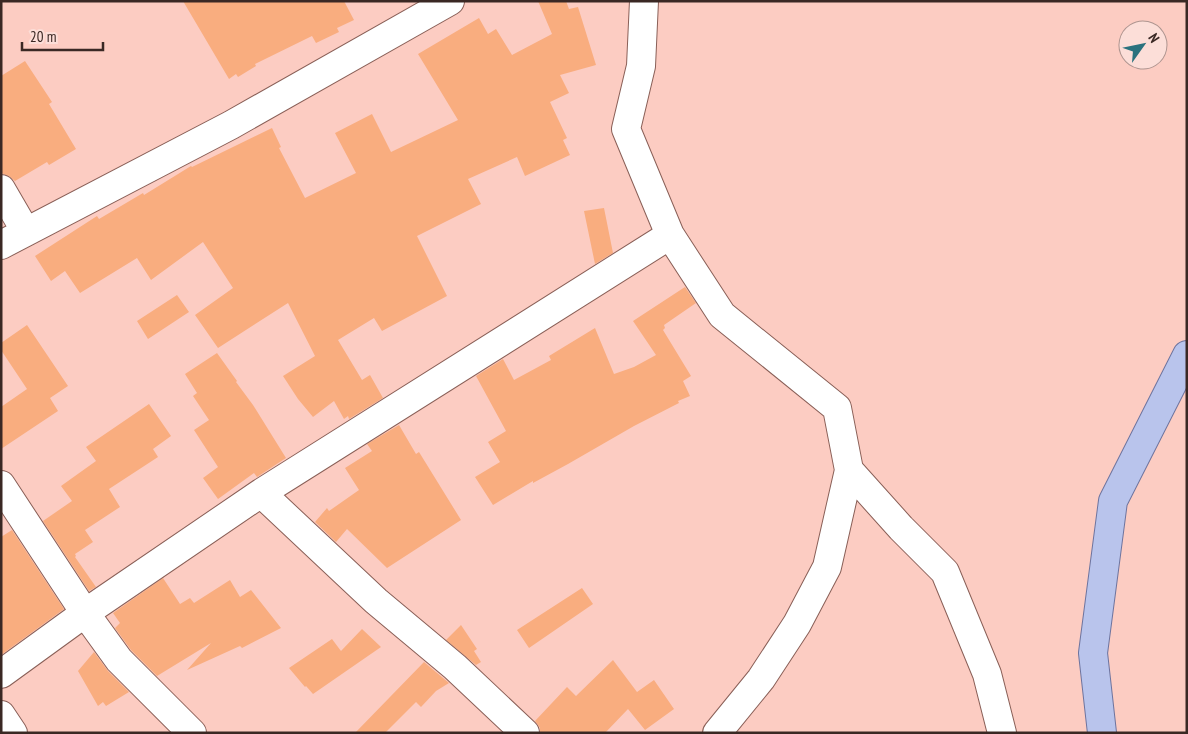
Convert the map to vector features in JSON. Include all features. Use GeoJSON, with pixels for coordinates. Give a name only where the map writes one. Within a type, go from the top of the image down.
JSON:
{"type":"FeatureCollection","features":[{"type":"Feature","properties":{"kind":"main road"},"geometry":{"type":"LineString","coordinates":[[1102,733],[1094,653],[1112,500],[1187,355]]}},
{"type":"Feature","properties":{"kind":"street"},"geometry":{"type":"LineString","coordinates":[[1,245],[231,125],[449,1]]}},
{"type":"Feature","properties":{"kind":"street"},"geometry":{"type":"LineString","coordinates":[[644,1],[641,66],[626,129],[670,235],[722,315],[837,408],[849,470],[827,567],[797,624],[761,679],[717,733]]}},
{"type":"Feature","properties":{"kind":"street"},"geometry":{"type":"LineString","coordinates":[[1,189],[26,232]]}},
{"type":"Feature","properties":{"kind":"street"},"geometry":{"type":"LineString","coordinates":[[1,674],[85,613],[260,494],[670,235]]}},
{"type":"Feature","properties":{"kind":"street"},"geometry":{"type":"LineString","coordinates":[[849,470],[901,528],[945,572],[987,674],[1002,733]]}},
{"type":"Feature","properties":{"kind":"street"},"geometry":{"type":"LineString","coordinates":[[1,485],[85,613],[119,660],[192,733]]}},
{"type":"Feature","properties":{"kind":"street"},"geometry":{"type":"LineString","coordinates":[[260,494],[376,601],[455,667],[524,733]]}},
{"type":"Feature","properties":{"kind":"street"},"geometry":{"type":"LineString","coordinates":[[1,715],[13,733]]}},
{"type":"Feature","properties":{"kind":"building"},"geometry":{"type":"Polygon","coordinates":[[[183,1],[344,1],[354,20],[337,28],[339,32],[316,43],[312,36],[255,64],[256,66],[238,77],[236,74],[229,79],[183,1]]]}},
{"type":"Feature","properties":{"kind":"building"},"geometry":{"type":"Polygon","coordinates":[[[538,1],[566,1],[569,9],[578,7],[596,65],[560,75],[569,93],[550,102],[567,138],[563,140],[570,155],[525,176],[517,157],[468,179],[481,204],[417,236],[447,296],[382,331],[374,318],[338,340],[362,380],[370,375],[383,398],[349,419],[348,416],[344,419],[334,401],[313,417],[283,376],[315,356],[288,303],[218,348],[195,315],[233,288],[203,242],[151,280],[137,258],[80,293],[65,271],[51,281],[35,256],[97,216],[99,219],[143,193],[144,195],[191,166],[272,128],[281,147],[279,148],[305,198],[356,173],[335,133],[372,114],[391,152],[458,120],[418,54],[479,18],[488,34],[496,29],[512,55],[552,34],[538,1]]]}},
{"type":"Feature","properties":{"kind":"building"},"geometry":{"type":"Polygon","coordinates":[[[25,61],[52,102],[49,104],[76,149],[49,165],[47,162],[15,181],[1,173],[1,76],[25,61]]]}},
{"type":"Feature","properties":{"kind":"building"},"geometry":{"type":"Polygon","coordinates":[[[604,208],[613,253],[595,264],[584,211],[604,208]]]}},
{"type":"Feature","properties":{"kind":"building"},"geometry":{"type":"Polygon","coordinates":[[[685,287],[696,303],[664,325],[665,328],[663,330],[691,376],[683,381],[690,396],[533,483],[533,481],[493,505],[475,477],[500,462],[488,442],[506,431],[476,376],[503,359],[514,380],[551,360],[549,356],[595,328],[614,374],[634,367],[656,355],[633,321],[685,287]]]}},
{"type":"Feature","properties":{"kind":"building"},"geometry":{"type":"Polygon","coordinates":[[[177,295],[189,312],[148,339],[137,321],[177,295]]]}},
{"type":"Feature","properties":{"kind":"building"},"geometry":{"type":"Polygon","coordinates":[[[27,325],[68,386],[50,398],[58,411],[1,449],[1,407],[27,389],[1,350],[1,343],[27,325]]]}},
{"type":"Feature","properties":{"kind":"building"},"geometry":{"type":"Polygon","coordinates":[[[217,353],[253,405],[286,458],[257,477],[254,473],[218,499],[203,478],[218,467],[194,430],[209,420],[193,396],[197,393],[185,374],[217,353]]]}},
{"type":"Feature","properties":{"kind":"building"},"geometry":{"type":"Polygon","coordinates":[[[149,404],[171,436],[153,449],[158,457],[109,489],[120,507],[85,530],[93,542],[75,554],[75,557],[96,587],[89,591],[43,521],[72,501],[61,486],[96,461],[86,447],[149,404]]]}},
{"type":"Feature","properties":{"kind":"building"},"geometry":{"type":"Polygon","coordinates":[[[399,425],[416,454],[419,452],[461,520],[387,568],[347,529],[336,542],[315,522],[327,508],[329,511],[359,490],[345,468],[372,451],[367,444],[399,425]]]}},
{"type":"Feature","properties":{"kind":"building"},"geometry":{"type":"Polygon","coordinates":[[[12,530],[64,609],[1,655],[1,537],[12,530]]]}},
{"type":"Feature","properties":{"kind":"building"},"geometry":{"type":"Polygon","coordinates":[[[163,578],[180,604],[190,598],[194,603],[230,580],[240,597],[251,590],[281,628],[242,648],[240,646],[187,670],[211,643],[157,676],[131,650],[115,628],[120,623],[113,613],[163,578]]]}},
{"type":"Feature","properties":{"kind":"building"},"geometry":{"type":"Polygon","coordinates":[[[582,588],[593,604],[529,648],[517,630],[582,588]]]}},
{"type":"Feature","properties":{"kind":"building"},"geometry":{"type":"Polygon","coordinates":[[[461,625],[477,649],[474,651],[481,662],[476,665],[446,640],[461,625]]]}},
{"type":"Feature","properties":{"kind":"building"},"geometry":{"type":"Polygon","coordinates":[[[362,629],[381,647],[313,694],[289,668],[332,639],[341,651],[362,629]]]}},
{"type":"Feature","properties":{"kind":"building"},"geometry":{"type":"Polygon","coordinates":[[[94,652],[108,671],[129,692],[106,706],[103,702],[98,706],[78,671],[94,652]]]}},
{"type":"Feature","properties":{"kind":"building"},"geometry":{"type":"Polygon","coordinates":[[[613,660],[637,692],[654,680],[674,709],[645,730],[628,709],[605,733],[540,733],[540,728],[535,721],[567,687],[576,696],[613,660]]]}},
{"type":"Feature","properties":{"kind":"building"},"geometry":{"type":"Polygon","coordinates":[[[424,662],[449,683],[436,691],[421,707],[416,702],[385,733],[355,733],[424,662]]]}}]}
